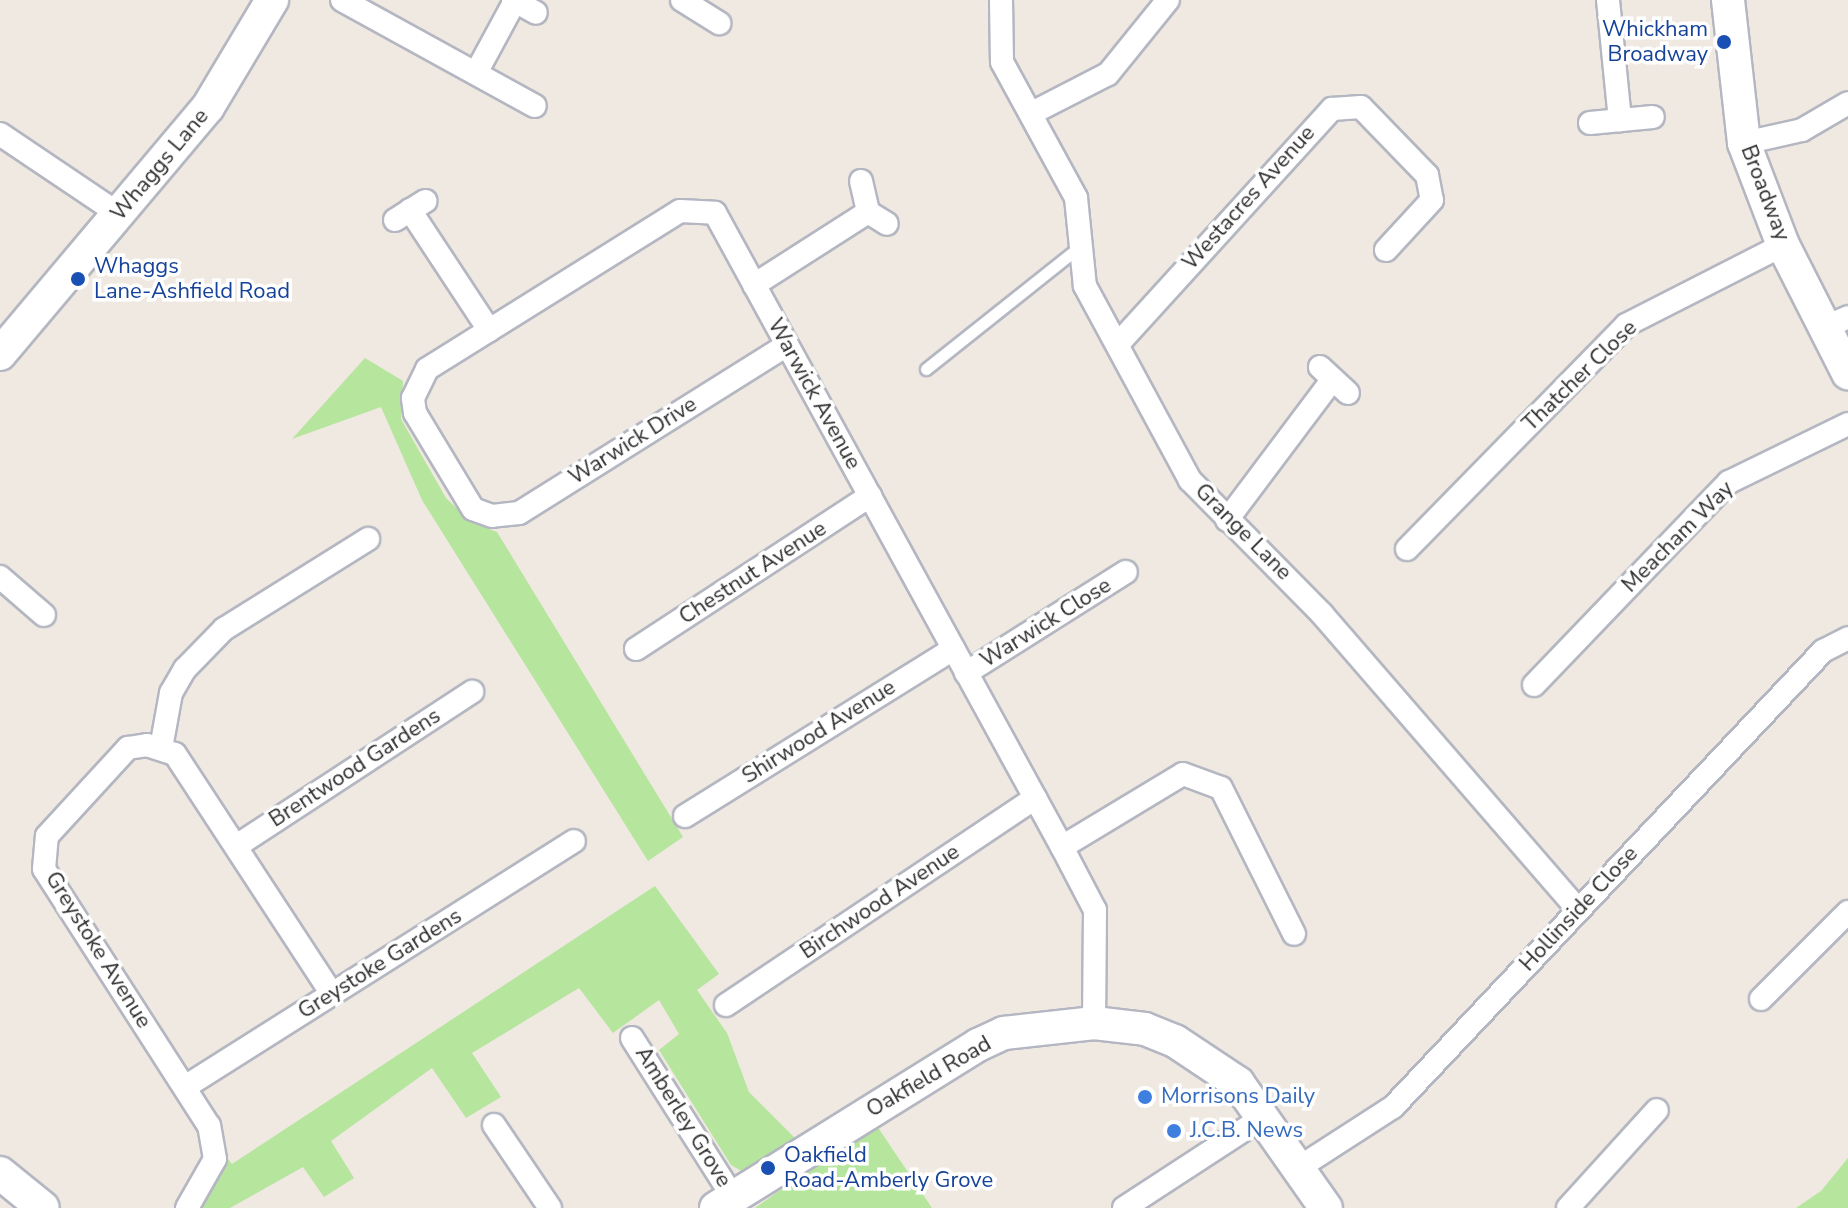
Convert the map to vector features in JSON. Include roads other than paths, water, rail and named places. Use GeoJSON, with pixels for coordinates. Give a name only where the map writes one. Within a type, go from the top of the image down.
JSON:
{"type":"FeatureCollection","features":[{"type":"Feature","properties":{"kind":"street","name":"Whaggs Lane"},"geometry":{"type":"LineString","coordinates":[[0,354],[229,80],[272,0]]}},
{"type":"Feature","properties":{"kind":"street"},"geometry":{"type":"LineString","coordinates":[[342,0],[535,106]]}},
{"type":"Feature","properties":{"kind":"street"},"geometry":{"type":"LineString","coordinates":[[682,0],[712,13]]}},
{"type":"Feature","properties":{"kind":"street","name":"Grange Lane"},"geometry":{"type":"LineString","coordinates":[[1001,0],[1002,62],[1076,198],[1078,248],[1085,286],[1190,480],[1322,614],[1578,910]]}},
{"type":"Feature","properties":{"kind":"street"},"geometry":{"type":"LineString","coordinates":[[1032,113],[1108,74],[1168,0]]}},
{"type":"Feature","properties":{"kind":"street"},"geometry":{"type":"LineString","coordinates":[[1608,0],[1620,120]]}},
{"type":"Feature","properties":{"kind":"street","name":"Broadway"},"geometry":{"type":"LineString","coordinates":[[1728,0],[1744,143],[1783,245],[1837,322],[1848,373]]}},
{"type":"Feature","properties":{"kind":"street"},"geometry":{"type":"LineString","coordinates":[[476,73],[514,1],[536,13]]}},
{"type":"Feature","properties":{"kind":"street"},"geometry":{"type":"LineString","coordinates":[[1744,143],[1802,130],[1848,103]]}},
{"type":"Feature","properties":{"kind":"street","name":"Westacres Avenue"},"geometry":{"type":"LineString","coordinates":[[1118,344],[1332,109],[1361,107],[1427,175],[1432,200],[1388,251]]}},
{"type":"Feature","properties":{"kind":"street"},"geometry":{"type":"LineString","coordinates":[[1590,123],[1653,117]]}},
{"type":"Feature","properties":{"kind":"street"},"geometry":{"type":"LineString","coordinates":[[0,134],[119,214]]}},
{"type":"Feature","properties":{"kind":"street"},"geometry":{"type":"LineString","coordinates":[[754,285],[878,218],[861,181]]}},
{"type":"Feature","properties":{"kind":"street"},"geometry":{"type":"LineString","coordinates":[[410,210],[489,330]]}},
{"type":"Feature","properties":{"kind":"street","name":"Warwick Avenue"},"geometry":{"type":"LineString","coordinates":[[473,509],[415,413],[413,398],[427,369],[680,211],[715,213],[1095,910],[1094,1023]]}},
{"type":"Feature","properties":{"kind":"street","name":"Thatcher Close"},"geometry":{"type":"LineString","coordinates":[[1407,549],[1626,325],[1783,245]]}},
{"type":"Feature","properties":{"kind":"street","name":"Warwick Drive"},"geometry":{"type":"LineString","coordinates":[[473,509],[492,516],[519,513],[787,345]]}},
{"type":"Feature","properties":{"kind":"street"},"geometry":{"type":"LineString","coordinates":[[1227,520],[1334,379]]}},
{"type":"Feature","properties":{"kind":"street","name":"Meacham Way"},"geometry":{"type":"LineString","coordinates":[[1534,685],[1729,482],[1848,424]]}},
{"type":"Feature","properties":{"kind":"street","name":"Chestnut Avenue"},"geometry":{"type":"LineString","coordinates":[[636,649],[870,496]]}},
{"type":"Feature","properties":{"kind":"street"},"geometry":{"type":"LineString","coordinates":[[332,994],[188,767],[161,748],[171,693],[185,669],[224,629],[368,539]]}},
{"type":"Feature","properties":{"kind":"street","name":"Warwick Close"},"geometry":{"type":"LineString","coordinates":[[966,673],[1126,572]]}},
{"type":"Feature","properties":{"kind":"street"},"geometry":{"type":"LineString","coordinates":[[0,577],[44,615]]}},
{"type":"Feature","properties":{"kind":"street","name":"Hollinside Close"},"geometry":{"type":"LineString","coordinates":[[1300,1167],[1393,1107],[1823,651],[1848,638]]}},
{"type":"Feature","properties":{"kind":"street","name":"Shirwood Avenue"},"geometry":{"type":"LineString","coordinates":[[685,816],[953,649]]}},
{"type":"Feature","properties":{"kind":"street","name":"Brentwood Gardens"},"geometry":{"type":"LineString","coordinates":[[238,845],[472,692]]}},
{"type":"Feature","properties":{"kind":"street","name":"Greystoke Avenue"},"geometry":{"type":"LineString","coordinates":[[161,748],[128,748],[47,836],[42,853],[44,869],[209,1126],[215,1159],[187,1208]]}},
{"type":"Feature","properties":{"kind":"street"},"geometry":{"type":"LineString","coordinates":[[1062,847],[1183,774],[1221,788],[1294,934]]}},
{"type":"Feature","properties":{"kind":"street","name":"Birchwood Avenue"},"geometry":{"type":"LineString","coordinates":[[726,1005],[1035,798]]}},
{"type":"Feature","properties":{"kind":"street","name":"Greystoke Gardens"},"geometry":{"type":"LineString","coordinates":[[185,1087],[574,841]]}},
{"type":"Feature","properties":{"kind":"street"},"geometry":{"type":"LineString","coordinates":[[1761,999],[1848,912]]}},
{"type":"Feature","properties":{"kind":"street","name":"Oakfield Road"},"geometry":{"type":"LineString","coordinates":[[724,1202],[978,1045],[1004,1033],[1094,1023],[1145,1029],[1175,1041],[1238,1083],[1265,1116],[1326,1208]]}},
{"type":"Feature","properties":{"kind":"street","name":"Amberley Grove"},"geometry":{"type":"LineString","coordinates":[[632,1038],[724,1202]]}},
{"type":"Feature","properties":{"kind":"street"},"geometry":{"type":"LineString","coordinates":[[1568,1208],[1657,1110]]}},
{"type":"Feature","properties":{"kind":"street"},"geometry":{"type":"LineString","coordinates":[[1124,1208],[1265,1116]]}},
{"type":"Feature","properties":{"kind":"street"},"geometry":{"type":"LineString","coordinates":[[494,1125],[550,1208]]}},
{"type":"Feature","properties":{"kind":"street"},"geometry":{"type":"LineString","coordinates":[[0,1173],[43,1208]]}},
{"type":"Feature","properties":{"kind":"lane"},"geometry":{"type":"LineString","coordinates":[[926,369],[1078,248]]}},
{"type":"Feature","properties":{"kind":"place","name":"Whickham Broadway"},"geometry":{"type":"Point","coordinates":[1724,42]}},
{"type":"Feature","properties":{"kind":"place","name":"Whaggs Lane-Ashfield Road"},"geometry":{"type":"Point","coordinates":[78,279]}},
{"type":"Feature","properties":{"kind":"place","name":"Morrisons Daily"},"geometry":{"type":"Point","coordinates":[1145,1097]}},
{"type":"Feature","properties":{"kind":"place","name":"J.C.B. News"},"geometry":{"type":"Point","coordinates":[1174,1131]}},
{"type":"Feature","properties":{"kind":"place","name":"Oakfield Road-Amberly Grove"},"geometry":{"type":"Point","coordinates":[768,1168]}}]}
